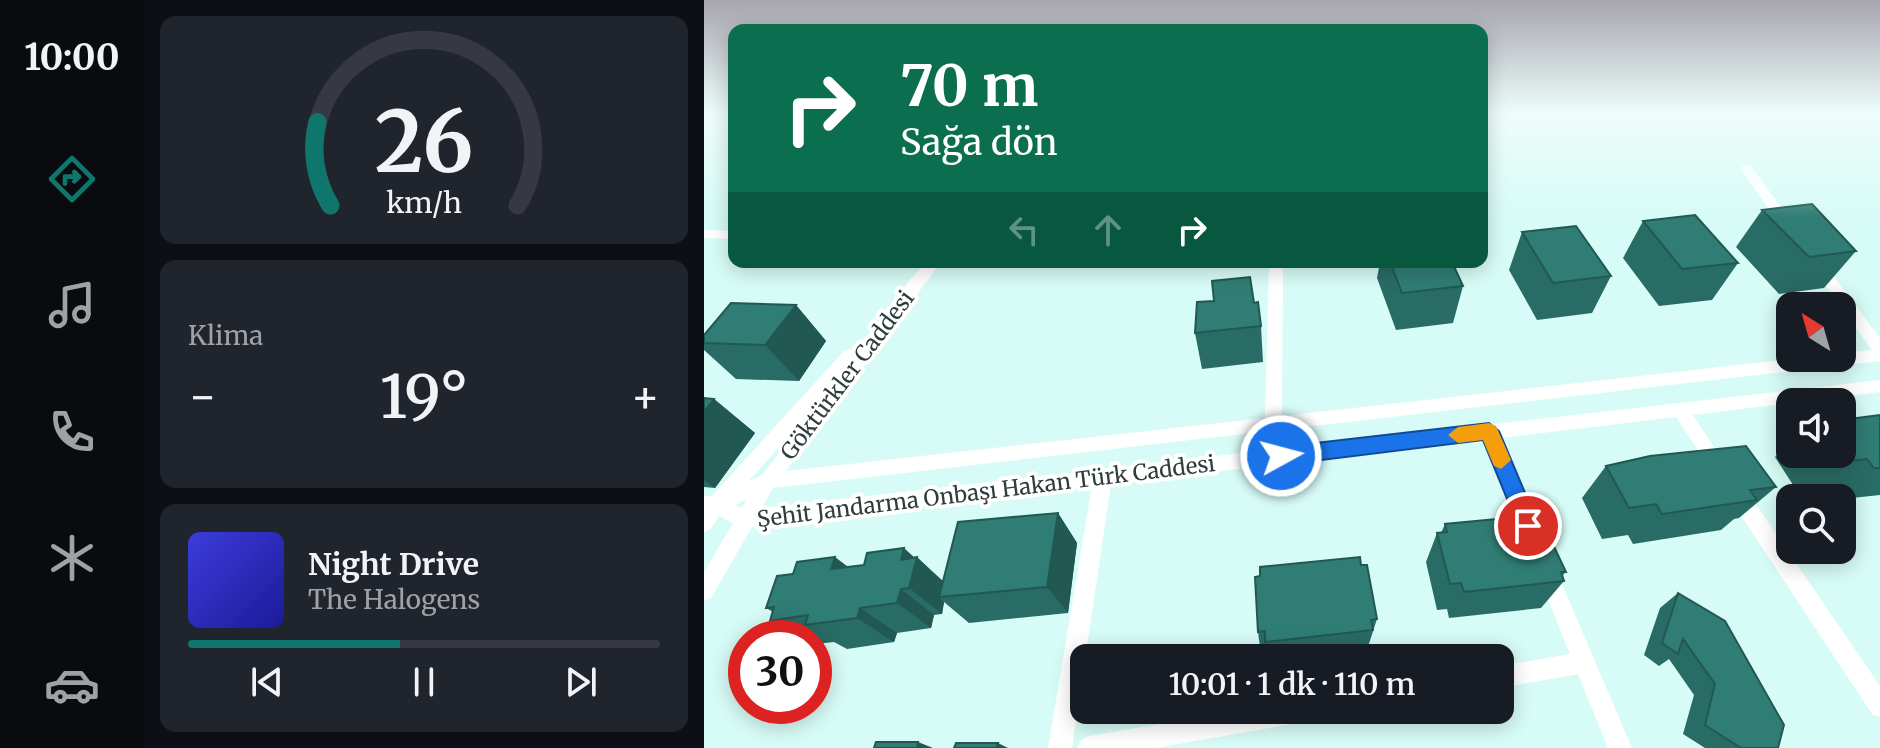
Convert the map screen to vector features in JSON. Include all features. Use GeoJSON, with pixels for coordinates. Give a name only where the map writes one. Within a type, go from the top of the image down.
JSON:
{"type":"FeatureCollection","features":[{"type":"Feature","properties":{"kind":"street"},"geometry":{"type":"LineString","coordinates":[[1746,168],[1880,349]]}},
{"type":"Feature","properties":{"kind":"street"},"geometry":{"type":"LineString","coordinates":[[704,234],[728,235]]}},
{"type":"Feature","properties":{"kind":"street"},"geometry":{"type":"LineString","coordinates":[[921,276],[928,268]]}},
{"type":"Feature","properties":{"kind":"street"},"geometry":{"type":"LineString","coordinates":[[1273,424],[1276,268]]}},
{"type":"Feature","properties":{"kind":"street","name":"Göktürkler Caddesi"},"geometry":{"type":"LineString","coordinates":[[704,591],[768,481],[921,276]]}},
{"type":"Feature","properties":{"kind":"street","name":"Göktürkler Caddesi"},"geometry":{"type":"LineString","coordinates":[[704,523],[710,504],[921,276]]}},
{"type":"Feature","properties":{"kind":"street","name":"Şehit Jandarma Onbaşı Hakan Türk Caddesi"},"geometry":{"type":"LineString","coordinates":[[710,504],[768,481],[1880,355]]}},
{"type":"Feature","properties":{"kind":"street"},"geometry":{"type":"LineString","coordinates":[[1873,386],[1880,403]]}},
{"type":"Feature","properties":{"kind":"street","name":"Şehit Jandarma Onbaşı Hakan Türk Caddesi"},"geometry":{"type":"LineString","coordinates":[[710,504],[744,519],[1873,386]]}},
{"type":"Feature","properties":{"kind":"street"},"geometry":{"type":"LineString","coordinates":[[1680,409],[1880,706]]}},
{"type":"Feature","properties":{"kind":"street"},"geometry":{"type":"LineString","coordinates":[[1489,431],[1620,748]]}},
{"type":"Feature","properties":{"kind":"street"},"geometry":{"type":"LineString","coordinates":[[1060,748],[1103,477]]}},
{"type":"Feature","properties":{"kind":"street"},"geometry":{"type":"LineString","coordinates":[[1514,674],[1584,662]]}},
{"type":"Feature","properties":{"kind":"street"},"geometry":{"type":"LineString","coordinates":[[1089,748],[1227,724]]}},
{"type":"Feature","properties":{"kind":"building"},"geometry":{"type":"Polygon","coordinates":[[[1812,204],[1856,251],[1809,257],[1762,210],[1812,204]]]}},
{"type":"Feature","properties":{"kind":"building"},"geometry":{"type":"Polygon","coordinates":[[[1695,215],[1738,263],[1682,269],[1643,221],[1695,215]]]}},
{"type":"Feature","properties":{"kind":"building"},"geometry":{"type":"Polygon","coordinates":[[[1576,226],[1611,276],[1553,283],[1522,232],[1576,226]]]}},
{"type":"Feature","properties":{"kind":"building"},"geometry":{"type":"Polygon","coordinates":[[[1392,268],[1455,268],[1463,286],[1402,293],[1392,268]]]}},
{"type":"Feature","properties":{"kind":"building"},"geometry":{"type":"Polygon","coordinates":[[[1250,277],[1261,326],[1195,333],[1197,302],[1214,301],[1212,281],[1250,277]]]}},
{"type":"Feature","properties":{"kind":"building"},"geometry":{"type":"Polygon","coordinates":[[[731,303],[796,305],[765,345],[704,343],[704,335],[731,303]]]}},
{"type":"Feature","properties":{"kind":"building"},"geometry":{"type":"Polygon","coordinates":[[[704,398],[714,399],[704,412],[704,398]]]}},
{"type":"Feature","properties":{"kind":"building"},"geometry":{"type":"Polygon","coordinates":[[[1880,415],[1880,468],[1874,468],[1867,459],[1856,460],[1856,418],[1880,415]]]}},
{"type":"Feature","properties":{"kind":"building"},"geometry":{"type":"Polygon","coordinates":[[[1746,446],[1776,487],[1750,490],[1757,500],[1662,514],[1656,504],[1629,508],[1606,466],[1650,456],[1746,446]]]}},
{"type":"Feature","properties":{"kind":"building"},"geometry":{"type":"Polygon","coordinates":[[[1058,513],[1047,587],[939,597],[958,522],[1058,513]]]}},
{"type":"Feature","properties":{"kind":"building"},"geometry":{"type":"Polygon","coordinates":[[[1539,515],[1566,572],[1561,572],[1564,581],[1464,592],[1461,583],[1450,584],[1437,533],[1447,532],[1445,524],[1539,515]]]}},
{"type":"Feature","properties":{"kind":"building"},"geometry":{"type":"Polygon","coordinates":[[[904,548],[901,560],[917,557],[909,588],[901,589],[897,603],[860,608],[857,618],[832,621],[806,620],[808,615],[770,620],[774,607],[766,608],[777,576],[793,574],[797,562],[835,557],[831,569],[864,565],[867,553],[904,548]]]}},
{"type":"Feature","properties":{"kind":"building"},"geometry":{"type":"Polygon","coordinates":[[[1360,557],[1361,565],[1367,565],[1377,619],[1371,620],[1373,630],[1265,642],[1265,631],[1258,632],[1255,577],[1260,576],[1260,567],[1360,557]]]}},
{"type":"Feature","properties":{"kind":"building"},"geometry":{"type":"Polygon","coordinates":[[[1678,593],[1725,621],[1784,725],[1778,748],[1741,748],[1705,725],[1715,684],[1683,639],[1678,654],[1662,643],[1678,593]]]}},
{"type":"Feature","properties":{"kind":"building"},"geometry":{"type":"Polygon","coordinates":[[[876,742],[918,742],[917,748],[874,748],[876,742]]]}},
{"type":"Feature","properties":{"kind":"building"},"geometry":{"type":"Polygon","coordinates":[[[956,743],[998,743],[996,748],[954,748],[956,743]]]}},
{"type":"Feature","properties":{"kind":"slow traffic"},"geometry":{"type":"LineString","coordinates":[[1458,435],[1489,431],[1501,460]]}},
{"type":"Feature","properties":{"kind":"route"},"geometry":{"type":"LineString","coordinates":[[1281,456],[1489,431],[1528,526]]}}]}
